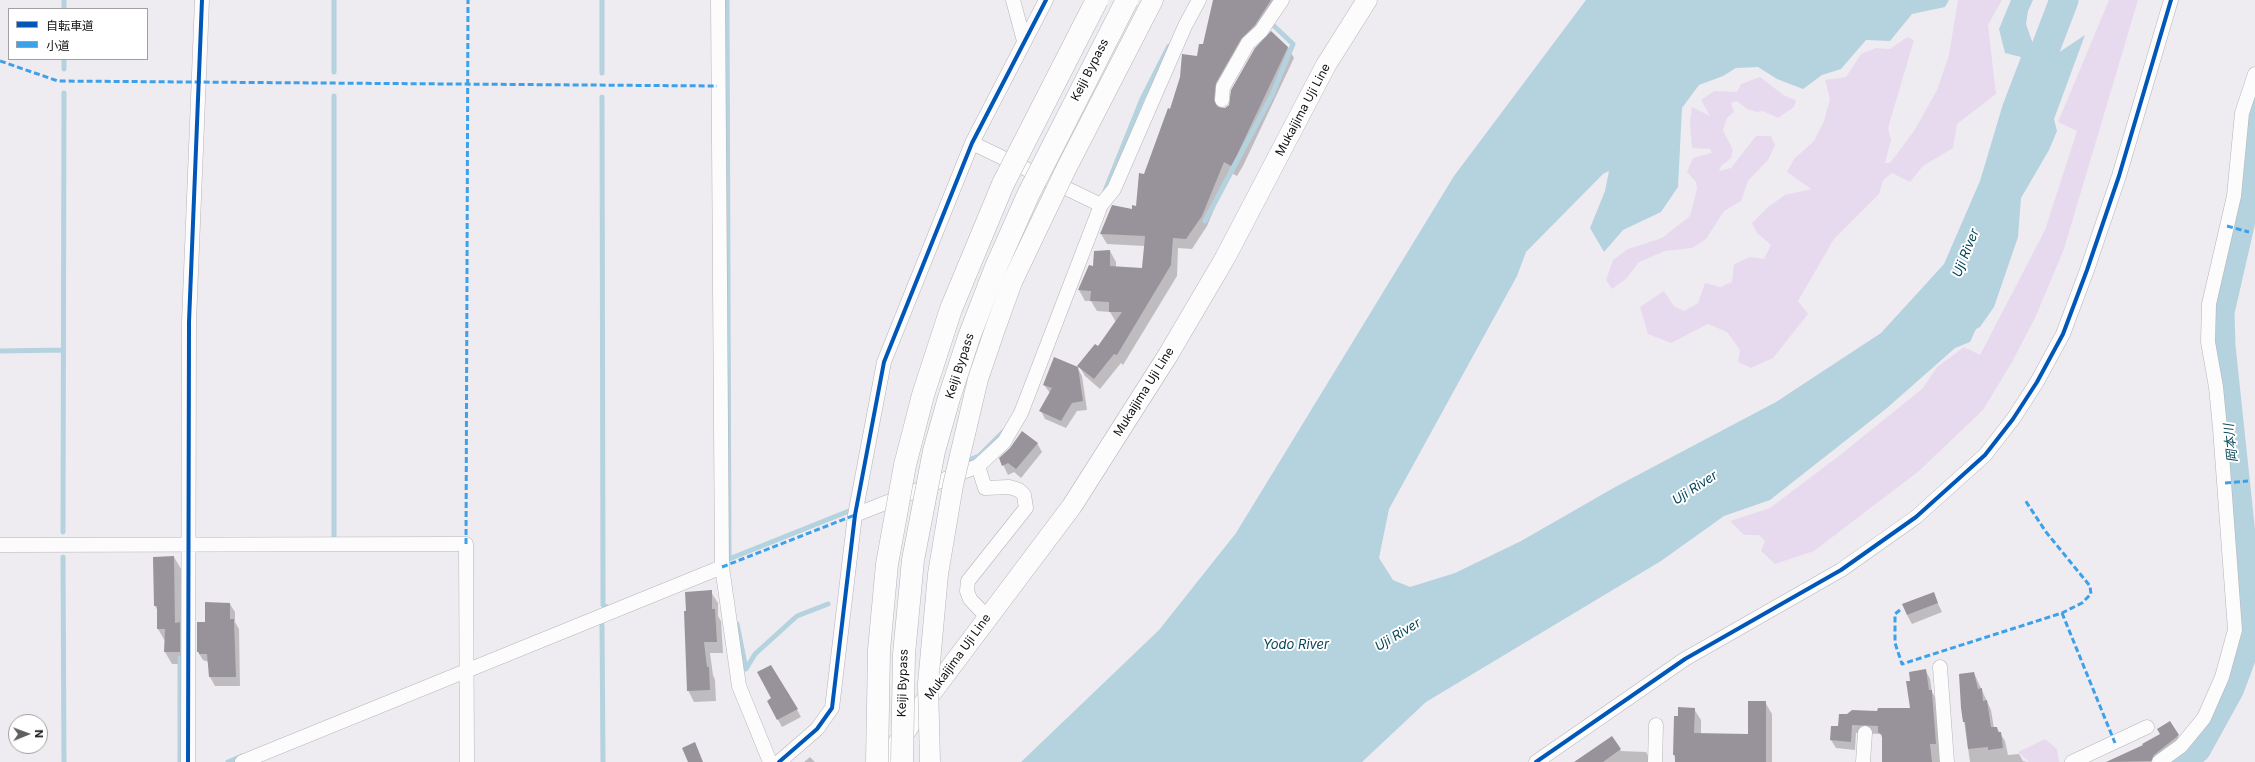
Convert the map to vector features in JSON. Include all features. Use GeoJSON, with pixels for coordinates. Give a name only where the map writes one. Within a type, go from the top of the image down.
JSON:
{"type":"FeatureCollection","features":[{"type":"Feature","properties":{"kind":"highway","name":"Keiji Bypass"},"geometry":{"type":"LineString","coordinates":[[877,762],[878,672],[887,564],[903,472],[923,395],[951,309],[1000,191],[1032,124],[1097,0]]}},
{"type":"Feature","properties":{"kind":"highway","name":"Keiji Bypass"},"geometry":{"type":"LineString","coordinates":[[902,762],[904,654],[913,560],[932,458],[949,398],[969,337],[996,267],[1028,195],[1127,0]]}},
{"type":"Feature","properties":{"kind":"main road"},"geometry":{"type":"LineString","coordinates":[[930,762],[929,676],[938,574],[955,478],[978,379],[994,329],[1012,282],[1066,169],[1154,0]]}},
{"type":"Feature","properties":{"kind":"main road","name":"Mukaijima Uji Line"},"geometry":{"type":"LineString","coordinates":[[886,762],[923,704],[1072,506],[1168,355],[1225,258],[1326,65],[1367,0]]}},
{"type":"Feature","properties":{"kind":"street"},"geometry":{"type":"LineString","coordinates":[[188,762],[187,544],[189,322],[202,0]]}},
{"type":"Feature","properties":{"kind":"street"},"geometry":{"type":"LineString","coordinates":[[718,0],[722,567],[740,686],[770,762]]}},
{"type":"Feature","properties":{"kind":"street"},"geometry":{"type":"LineString","coordinates":[[1013,0],[1024,42]]}},
{"type":"Feature","properties":{"kind":"street"},"geometry":{"type":"LineString","coordinates":[[779,762],[817,729],[832,708],[855,515],[884,362],[972,143],[1046,0]]}},
{"type":"Feature","properties":{"kind":"street"},"geometry":{"type":"LineString","coordinates":[[855,515],[978,466],[1004,442],[1021,413],[1101,206],[1114,189],[1185,26],[1198,0]]}},
{"type":"Feature","properties":{"kind":"street"},"geometry":{"type":"LineString","coordinates":[[1222,100],[1223,87],[1248,43],[1261,31],[1282,0]]}},
{"type":"Feature","properties":{"kind":"street"},"geometry":{"type":"LineString","coordinates":[[1536,762],[1686,659],[1841,570],[1916,517],[1984,455],[2013,419],[2037,382],[2063,334],[2087,270],[2119,176],[2171,0]]}},
{"type":"Feature","properties":{"kind":"street"},"geometry":{"type":"LineString","coordinates":[[2159,762],[2181,746],[2204,718],[2222,677],[2235,630],[2234,593],[2220,428],[2216,387],[2208,342],[2209,304],[2234,196],[2242,113],[2255,74]]}},
{"type":"Feature","properties":{"kind":"street"},"geometry":{"type":"LineString","coordinates":[[972,143],[1101,206]]}},
{"type":"Feature","properties":{"kind":"street"},"geometry":{"type":"LineString","coordinates":[[978,466],[985,488],[1019,490],[1024,495],[1026,508],[968,581],[967,591],[970,599],[987,617]]}},
{"type":"Feature","properties":{"kind":"street"},"geometry":{"type":"LineString","coordinates":[[0,545],[466,544],[467,762]]}},
{"type":"Feature","properties":{"kind":"street"},"geometry":{"type":"LineString","coordinates":[[242,762],[467,669],[722,567]]}},
{"type":"Feature","properties":{"kind":"street"},"geometry":{"type":"LineString","coordinates":[[1940,667],[1947,762]]}},
{"type":"Feature","properties":{"kind":"street"},"geometry":{"type":"LineString","coordinates":[[1655,762],[1656,725]]}},
{"type":"Feature","properties":{"kind":"street"},"geometry":{"type":"LineString","coordinates":[[2072,762],[2147,727]]}},
{"type":"Feature","properties":{"kind":"street"},"geometry":{"type":"LineString","coordinates":[[1863,762],[1865,733]]}},
{"type":"Feature","properties":{"kind":"shaded area"},"geometry":{"type":"Polygon","coordinates":[[[1958,0],[2002,0],[1988,25],[1996,94],[1957,124],[1953,148],[1923,166],[1910,182],[1892,173],[1883,180],[1879,194],[1834,239],[1798,301],[1808,314],[1773,358],[1751,368],[1738,362],[1740,350],[1727,332],[1708,324],[1671,343],[1648,334],[1640,307],[1664,291],[1674,306],[1684,311],[1698,303],[1705,283],[1720,287],[1732,282],[1734,264],[1750,257],[1764,259],[1771,245],[1757,233],[1752,223],[1768,207],[1785,195],[1811,189],[1787,172],[1794,159],[1814,141],[1824,121],[1830,99],[1825,80],[1846,77],[1861,54],[1876,48],[1890,49],[1907,37],[1914,40],[1888,128],[1891,140],[1885,163],[1890,163],[1914,131],[1937,90],[1949,55],[1958,0]]]}},
{"type":"Feature","properties":{"kind":"shaded area"},"geometry":{"type":"Polygon","coordinates":[[[2109,0],[2138,0],[2064,249],[2035,318],[2012,362],[1983,410],[1919,471],[1814,551],[1775,564],[1761,551],[1765,541],[1759,535],[1744,535],[1730,521],[1770,508],[1840,455],[1922,389],[1937,367],[1964,347],[1980,355],[2045,230],[2077,131],[2058,122],[2109,0]]]}},
{"type":"Feature","properties":{"kind":"shaded area"},"geometry":{"type":"Polygon","coordinates":[[[1760,77],[1785,96],[1796,100],[1794,107],[1778,118],[1763,111],[1757,112],[1747,109],[1737,101],[1731,103],[1734,112],[1727,118],[1723,130],[1733,150],[1731,158],[1721,166],[1719,171],[1731,168],[1756,136],[1771,136],[1775,145],[1768,160],[1748,181],[1741,201],[1724,211],[1706,239],[1692,248],[1665,251],[1639,262],[1626,279],[1612,289],[1606,280],[1613,260],[1628,249],[1662,238],[1690,216],[1697,189],[1696,182],[1687,172],[1693,158],[1712,153],[1710,149],[1692,148],[1690,122],[1692,107],[1710,116],[1701,100],[1714,91],[1737,92],[1741,84],[1760,77]]]}},
{"type":"Feature","properties":{"kind":"shaded area"},"geometry":{"type":"Polygon","coordinates":[[[2045,739],[2057,749],[2059,762],[2029,762],[2018,752],[2045,739]]]}},
{"type":"Feature","properties":{"kind":"water","name":"Yodo River"},"geometry":{"type":"Polygon","coordinates":[[[1586,0],[1949,0],[1945,7],[1912,14],[1890,41],[1866,40],[1841,69],[1822,75],[1803,89],[1777,79],[1758,67],[1736,68],[1723,76],[1699,85],[1682,108],[1678,187],[1661,212],[1623,230],[1604,252],[1590,228],[1605,191],[1609,171],[1603,174],[1526,252],[1517,276],[1389,509],[1379,558],[1393,580],[1410,587],[1455,573],[1521,541],[1617,486],[1776,402],[1881,333],[1944,264],[1980,181],[2003,104],[2021,57],[2005,53],[1999,29],[2011,0],[2033,0],[2028,11],[2026,24],[2034,47],[2046,61],[2085,35],[2054,119],[2057,131],[2049,150],[2021,198],[2018,237],[1994,307],[1980,327],[1976,329],[1970,342],[1955,348],[1887,408],[1770,500],[1724,516],[1661,561],[1426,702],[1362,762],[1021,762],[1159,630],[1236,533],[1454,176],[1586,0]]]}},
{"type":"Feature","properties":{"kind":"building"},"geometry":{"type":"Polygon","coordinates":[[[1213,0],[1271,0],[1255,25],[1241,39],[1216,83],[1214,100],[1218,107],[1225,108],[1229,105],[1231,90],[1255,48],[1271,31],[1288,47],[1231,166],[1224,162],[1202,216],[1186,239],[1173,238],[1171,265],[1117,355],[1114,354],[1094,379],[1077,366],[1095,344],[1098,346],[1122,312],[1109,312],[1109,302],[1090,301],[1091,291],[1078,290],[1089,265],[1093,266],[1094,251],[1110,250],[1110,266],[1142,268],[1145,236],[1100,234],[1112,205],[1132,209],[1132,205],[1136,206],[1139,173],[1144,174],[1168,108],[1170,109],[1180,77],[1182,54],[1197,56],[1199,44],[1203,44],[1213,0]]]}},
{"type":"Feature","properties":{"kind":"building"},"geometry":{"type":"Polygon","coordinates":[[[1054,357],[1078,367],[1083,401],[1072,403],[1061,421],[1039,411],[1052,388],[1043,385],[1054,357]]]}},
{"type":"Feature","properties":{"kind":"building"},"geometry":{"type":"Polygon","coordinates":[[[1022,431],[1038,443],[1016,469],[1008,463],[1002,466],[999,458],[1010,448],[1022,431]]]}},
{"type":"Feature","properties":{"kind":"building"},"geometry":{"type":"Polygon","coordinates":[[[174,556],[175,623],[180,622],[180,652],[164,652],[165,629],[157,629],[157,606],[154,606],[153,557],[174,556]]]}},
{"type":"Feature","properties":{"kind":"building"},"geometry":{"type":"Polygon","coordinates":[[[712,590],[712,609],[715,609],[717,642],[704,642],[707,667],[709,667],[710,690],[687,691],[684,611],[686,611],[685,592],[712,590]]]}},
{"type":"Feature","properties":{"kind":"building"},"geometry":{"type":"Polygon","coordinates":[[[1934,592],[1938,603],[1907,615],[1902,604],[1934,592]]]}},
{"type":"Feature","properties":{"kind":"building"},"geometry":{"type":"Polygon","coordinates":[[[205,602],[230,603],[230,619],[234,619],[236,677],[209,677],[207,654],[199,654],[199,652],[197,652],[197,622],[205,622],[205,602]]]}},
{"type":"Feature","properties":{"kind":"building"},"geometry":{"type":"Polygon","coordinates":[[[771,665],[798,709],[777,720],[767,701],[771,698],[757,672],[771,665]]]}},
{"type":"Feature","properties":{"kind":"building"},"geometry":{"type":"Polygon","coordinates":[[[1926,669],[1929,690],[1932,690],[1936,744],[1930,744],[1932,762],[1882,762],[1882,735],[1878,732],[1878,726],[1852,725],[1851,742],[1830,740],[1831,726],[1838,726],[1839,714],[1847,714],[1852,710],[1877,711],[1878,708],[1910,708],[1906,681],[1910,681],[1909,672],[1926,669]]]}},
{"type":"Feature","properties":{"kind":"building"},"geometry":{"type":"Polygon","coordinates":[[[1974,672],[1978,689],[1982,688],[1983,701],[1987,700],[1991,727],[1997,727],[1998,732],[2001,732],[2003,748],[1988,750],[1988,747],[1968,749],[1965,722],[1963,722],[1961,708],[1959,674],[1974,672]]]}},
{"type":"Feature","properties":{"kind":"building"},"geometry":{"type":"Polygon","coordinates":[[[1748,701],[1766,701],[1766,762],[1675,762],[1675,755],[1673,755],[1674,716],[1678,716],[1678,707],[1695,708],[1694,733],[1748,734],[1748,701]]]}},
{"type":"Feature","properties":{"kind":"building"},"geometry":{"type":"Polygon","coordinates":[[[2170,721],[2179,735],[2154,755],[2151,761],[2106,762],[2143,745],[2142,744],[2160,734],[2157,729],[2170,721]]]}},
{"type":"Feature","properties":{"kind":"building"},"geometry":{"type":"Polygon","coordinates":[[[1612,736],[1621,749],[1603,762],[1574,762],[1612,736]]]}},
{"type":"Feature","properties":{"kind":"building"},"geometry":{"type":"Polygon","coordinates":[[[695,742],[703,762],[688,762],[682,748],[695,742]]]}},
{"type":"Feature","properties":{"kind":"waterway"},"geometry":{"type":"LineString","coordinates":[[64,0],[64,8]]}},
{"type":"Feature","properties":{"kind":"waterway"},"geometry":{"type":"LineString","coordinates":[[334,0],[334,72]]}},
{"type":"Feature","properties":{"kind":"waterway"},"geometry":{"type":"LineString","coordinates":[[602,0],[602,73]]}},
{"type":"Feature","properties":{"kind":"waterway"},"geometry":{"type":"LineString","coordinates":[[727,0],[729,559]]}},
{"type":"Feature","properties":{"kind":"waterway","name":"Uji River"},"geometry":{"type":"LineString","coordinates":[[2028,94],[2064,0]]}},
{"type":"Feature","properties":{"kind":"waterway"},"geometry":{"type":"LineString","coordinates":[[1205,221],[1272,95],[1293,44],[1273,25]]}},
{"type":"Feature","properties":{"kind":"waterway"},"geometry":{"type":"LineString","coordinates":[[1105,191],[1142,99],[1169,46]]}},
{"type":"Feature","properties":{"kind":"waterway"},"geometry":{"type":"LineString","coordinates":[[64,60],[64,69]]}},
{"type":"Feature","properties":{"kind":"waterway"},"geometry":{"type":"LineString","coordinates":[[63,532],[64,93]]}},
{"type":"Feature","properties":{"kind":"waterway"},"geometry":{"type":"LineString","coordinates":[[334,96],[334,537]]}},
{"type":"Feature","properties":{"kind":"waterway"},"geometry":{"type":"LineString","coordinates":[[602,97],[603,605],[609,608]]}},
{"type":"Feature","properties":{"kind":"waterway","name":"岡本川"},"geometry":{"type":"LineString","coordinates":[[2181,762],[2197,748],[2230,688],[2243,653],[2248,601],[2221,346],[2220,312],[2242,216],[2255,109]]}},
{"type":"Feature","properties":{"kind":"waterway"},"geometry":{"type":"LineString","coordinates":[[0,351],[62,350]]}},
{"type":"Feature","properties":{"kind":"waterway"},"geometry":{"type":"LineString","coordinates":[[964,462],[979,456],[1003,432]]}},
{"type":"Feature","properties":{"kind":"waterway"},"geometry":{"type":"LineString","coordinates":[[724,561],[854,509]]}},
{"type":"Feature","properties":{"kind":"waterway"},"geometry":{"type":"LineString","coordinates":[[63,557],[64,762]]}},
{"type":"Feature","properties":{"kind":"waterway"},"geometry":{"type":"LineString","coordinates":[[737,624],[746,669],[755,654],[797,616],[828,604]]}},
{"type":"Feature","properties":{"kind":"waterway"},"geometry":{"type":"LineString","coordinates":[[602,625],[603,762]]}},
{"type":"Feature","properties":{"kind":"waterway"},"geometry":{"type":"LineString","coordinates":[[180,658],[180,762]]}},
{"type":"Feature","properties":{"kind":"waterway"},"geometry":{"type":"LineString","coordinates":[[228,762],[242,756]]}},
{"type":"Feature","properties":{"kind":"marked path"},"geometry":{"type":"LineString","coordinates":[[466,544],[468,0]]}},
{"type":"Feature","properties":{"kind":"marked path"},"geometry":{"type":"LineString","coordinates":[[0,61],[58,81],[717,86]]}},
{"type":"Feature","properties":{"kind":"marked path"},"geometry":{"type":"LineString","coordinates":[[2227,226],[2249,232]]}},
{"type":"Feature","properties":{"kind":"marked path"},"geometry":{"type":"LineString","coordinates":[[2225,483],[2248,481]]}},
{"type":"Feature","properties":{"kind":"marked path"},"geometry":{"type":"LineString","coordinates":[[1900,610],[1895,614],[1895,643],[1902,664],[2062,613],[2082,603],[2091,594],[2090,586],[2046,532],[2025,500]]}},
{"type":"Feature","properties":{"kind":"marked path"},"geometry":{"type":"LineString","coordinates":[[722,567],[855,515]]}},
{"type":"Feature","properties":{"kind":"marked path"},"geometry":{"type":"LineString","coordinates":[[2062,613],[2115,743]]}},
{"type":"Feature","properties":{"kind":"cycle path"},"geometry":{"type":"LineString","coordinates":[[188,762],[189,322],[202,0]]}},
{"type":"Feature","properties":{"kind":"cycle path"},"geometry":{"type":"LineString","coordinates":[[779,762],[817,729],[832,708],[855,515],[884,362],[972,143],[1046,0]]}},
{"type":"Feature","properties":{"kind":"cycle path"},"geometry":{"type":"LineString","coordinates":[[1536,762],[1685,659],[1841,570],[1916,517],[1985,455],[2013,419],[2037,382],[2063,334],[2087,270],[2119,176],[2171,0]]}}]}
